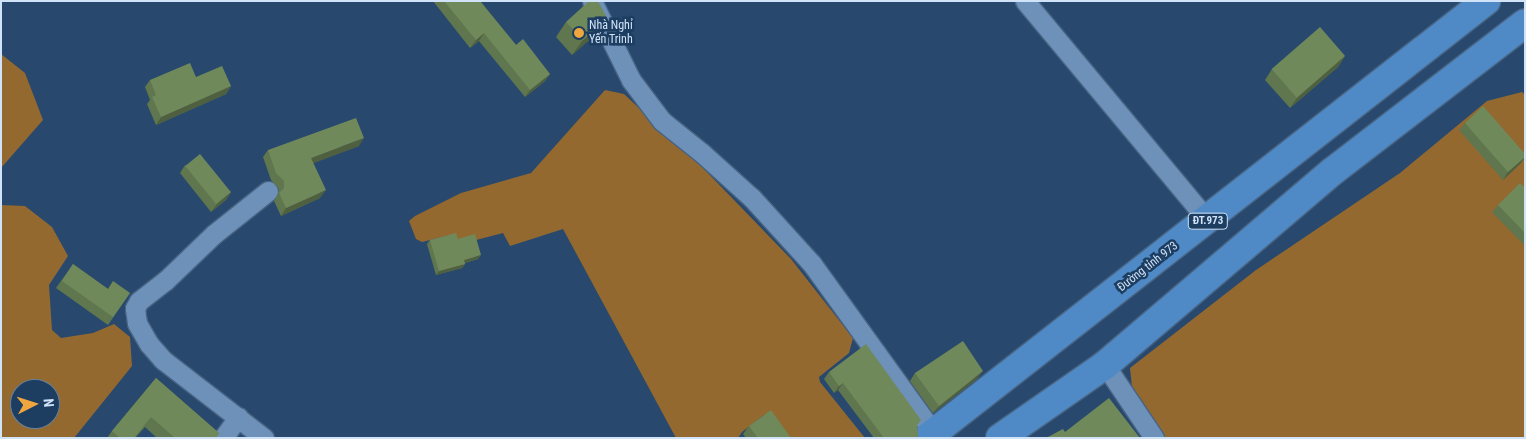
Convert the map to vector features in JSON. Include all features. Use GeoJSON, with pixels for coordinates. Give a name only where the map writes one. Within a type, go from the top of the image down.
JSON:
{"type":"FeatureCollection","features":[{"type":"Feature","properties":{"kind":"main road","name":"Đường tỉnh 973"},"geometry":{"type":"LineString","coordinates":[[930,435],[1208,221],[1486,1]]}},
{"type":"Feature","properties":{"kind":"main road"},"geometry":{"type":"LineString","coordinates":[[1005,436],[1105,365],[1333,171],[1525,23]]}},
{"type":"Feature","properties":{"kind":"street"},"geometry":{"type":"LineString","coordinates":[[592,1],[631,80],[662,121],[702,153],[752,198],[812,264],[930,435]]}},
{"type":"Feature","properties":{"kind":"street"},"geometry":{"type":"LineString","coordinates":[[1025,1],[1208,221]]}},
{"type":"Feature","properties":{"kind":"street"},"geometry":{"type":"LineString","coordinates":[[264,438],[238,416],[163,360],[149,344],[137,323],[135,308],[139,301],[165,281],[214,234],[268,191]]}},
{"type":"Feature","properties":{"kind":"street"},"geometry":{"type":"LineString","coordinates":[[1105,365],[1154,438]]}},
{"type":"Feature","properties":{"kind":"street"},"geometry":{"type":"LineString","coordinates":[[223,438],[238,416]]}},
{"type":"Feature","properties":{"kind":"shaded area"},"geometry":{"type":"Polygon","coordinates":[[[1,54],[25,73],[43,120],[1,168],[1,54]]]}},
{"type":"Feature","properties":{"kind":"shaded area"},"geometry":{"type":"Polygon","coordinates":[[[605,90],[624,94],[703,168],[791,259],[853,338],[849,353],[819,377],[820,382],[865,438],[783,438],[764,415],[742,432],[738,438],[676,438],[563,229],[510,246],[503,233],[476,240],[456,241],[450,235],[422,242],[416,239],[409,221],[415,216],[461,193],[531,173],[605,90]]]}},
{"type":"Feature","properties":{"kind":"shaded area"},"geometry":{"type":"Polygon","coordinates":[[[1522,92],[1525,95],[1525,438],[1165,438],[1132,387],[1130,368],[1256,270],[1400,173],[1487,101],[1522,92]]]}},
{"type":"Feature","properties":{"kind":"shaded area"},"geometry":{"type":"Polygon","coordinates":[[[1,205],[25,206],[52,227],[68,256],[49,285],[52,330],[61,338],[93,333],[114,324],[130,337],[132,366],[74,438],[1,438],[1,205]]]}},
{"type":"Feature","properties":{"kind":"building"},"geometry":{"type":"Polygon","coordinates":[[[444,1],[480,1],[516,45],[523,39],[550,74],[530,90],[484,33],[476,40],[444,1]]]}},
{"type":"Feature","properties":{"kind":"building"},"geometry":{"type":"Polygon","coordinates":[[[589,1],[598,1],[607,18],[583,40],[566,22],[589,1]]]}},
{"type":"Feature","properties":{"kind":"building"},"geometry":{"type":"Polygon","coordinates":[[[1320,27],[1345,56],[1297,98],[1272,69],[1320,27]]]}},
{"type":"Feature","properties":{"kind":"building"},"geometry":{"type":"Polygon","coordinates":[[[190,63],[196,77],[222,66],[231,86],[161,117],[152,97],[156,95],[150,80],[190,63]]]}},
{"type":"Feature","properties":{"kind":"building"},"geometry":{"type":"Polygon","coordinates":[[[1483,106],[1525,154],[1525,157],[1508,172],[1465,123],[1483,106]]]}},
{"type":"Feature","properties":{"kind":"building"},"geometry":{"type":"Polygon","coordinates":[[[356,118],[364,138],[311,158],[326,190],[286,208],[279,193],[284,188],[284,181],[276,173],[268,150],[356,118]]]}},
{"type":"Feature","properties":{"kind":"building"},"geometry":{"type":"Polygon","coordinates":[[[200,154],[231,192],[216,204],[185,166],[200,154]]]}},
{"type":"Feature","properties":{"kind":"building"},"geometry":{"type":"Polygon","coordinates":[[[1520,183],[1525,188],[1525,233],[1498,205],[1520,183]]]}},
{"type":"Feature","properties":{"kind":"building"},"geometry":{"type":"Polygon","coordinates":[[[456,233],[458,239],[475,234],[481,255],[464,260],[465,264],[439,271],[430,240],[456,233]]]}},
{"type":"Feature","properties":{"kind":"building"},"geometry":{"type":"Polygon","coordinates":[[[73,264],[108,289],[113,281],[130,293],[113,317],[62,281],[73,264]]]}},
{"type":"Feature","properties":{"kind":"building"},"geometry":{"type":"Polygon","coordinates":[[[963,341],[983,371],[939,406],[915,373],[963,341]]]}},
{"type":"Feature","properties":{"kind":"building"},"geometry":{"type":"Polygon","coordinates":[[[866,344],[921,420],[917,425],[918,436],[916,438],[884,438],[843,383],[839,386],[829,372],[866,344]]]}},
{"type":"Feature","properties":{"kind":"building"},"geometry":{"type":"Polygon","coordinates":[[[156,378],[219,433],[216,438],[175,438],[151,417],[134,438],[120,438],[112,431],[156,378]]]}},
{"type":"Feature","properties":{"kind":"building"},"geometry":{"type":"Polygon","coordinates":[[[1109,398],[1140,438],[1046,438],[1063,429],[1065,432],[1109,398]]]}},
{"type":"Feature","properties":{"kind":"building"},"geometry":{"type":"Polygon","coordinates":[[[771,410],[791,438],[758,438],[749,426],[771,410]]]}},
{"type":"Feature","properties":{"kind":"place","name":"Nhà Nghỉ Yến Trinh"},"geometry":{"type":"Point","coordinates":[579,33]}}]}
